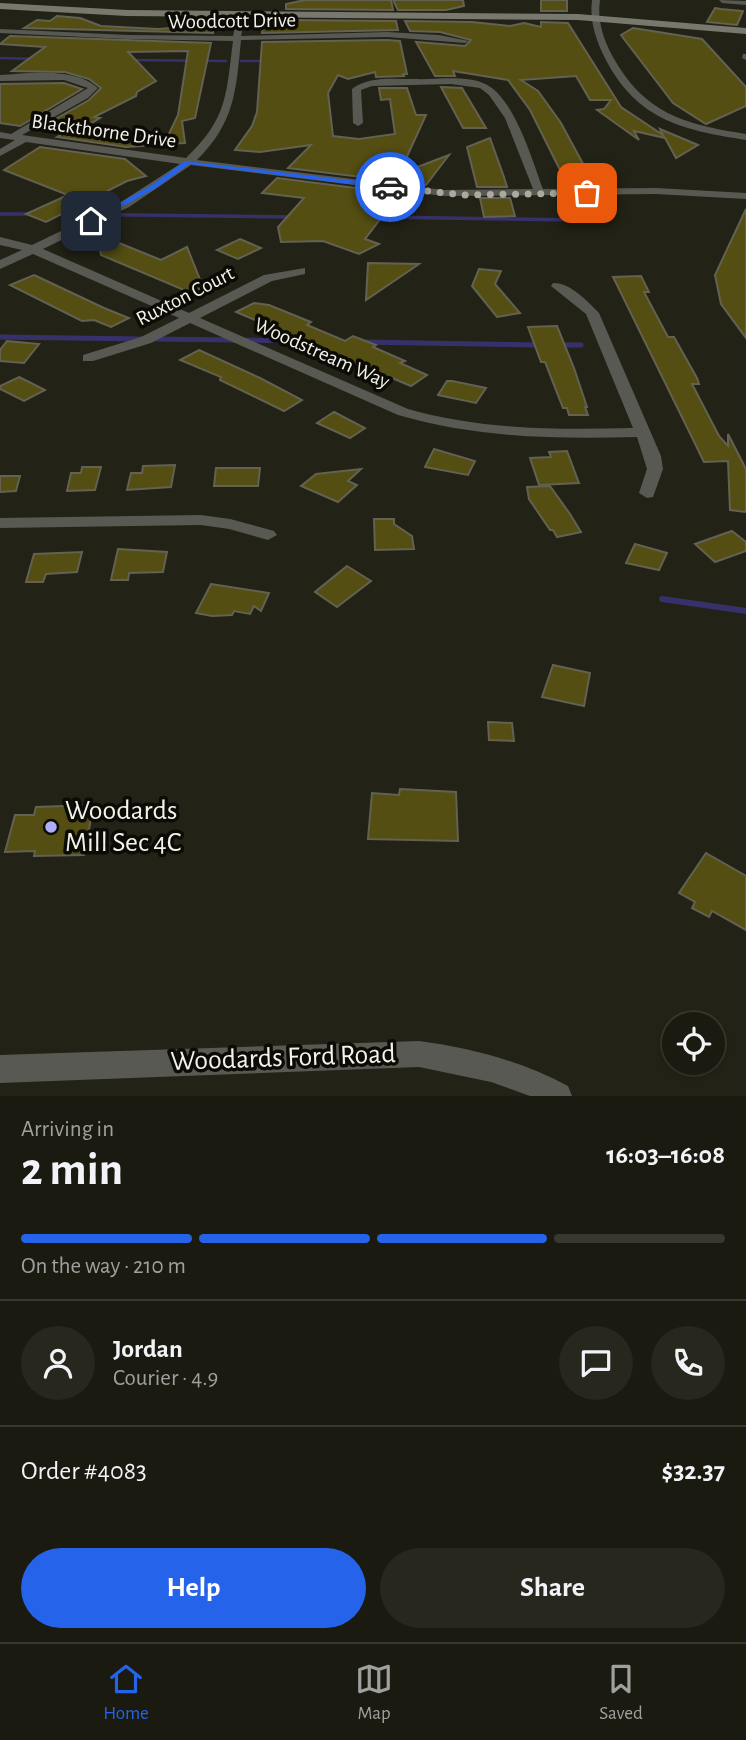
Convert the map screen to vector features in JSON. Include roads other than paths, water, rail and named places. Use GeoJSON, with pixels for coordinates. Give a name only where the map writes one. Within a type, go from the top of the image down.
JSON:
{"type":"FeatureCollection","features":[{"type":"Feature","properties":{"kind":"main road"},"geometry":{"type":"LineString","coordinates":[[0,1],[120,7],[594,15],[746,22]]}},
{"type":"Feature","properties":{"kind":"main road"},"geometry":{"type":"LineString","coordinates":[[0,6],[127,13],[244,8]]}},
{"type":"Feature","properties":{"kind":"main road"},"geometry":{"type":"LineString","coordinates":[[594,15],[746,31]]}},
{"type":"Feature","properties":{"kind":"street"},"geometry":{"type":"LineString","coordinates":[[596,0],[594,15],[601,41],[613,65],[642,104],[660,115],[693,127],[746,137]]}},
{"type":"Feature","properties":{"kind":"street"},"geometry":{"type":"LineString","coordinates":[[722,1],[746,2]]}},
{"type":"Feature","properties":{"kind":"street"},"geometry":{"type":"LineString","coordinates":[[0,265],[131,200],[188,162],[213,137],[225,114],[236,38],[244,8]]}},
{"type":"Feature","properties":{"kind":"street","name":"Woodcott Drive"},"geometry":{"type":"LineString","coordinates":[[0,32],[128,39],[375,36],[435,37],[465,41]]}},
{"type":"Feature","properties":{"kind":"street"},"geometry":{"type":"LineString","coordinates":[[0,78],[74,79],[87,82],[94,88],[18,138],[0,153]]}},
{"type":"Feature","properties":{"kind":"street"},"geometry":{"type":"LineString","coordinates":[[358,122],[354,94],[356,89],[366,84],[385,81],[462,82],[486,88],[506,114],[540,194]]}},
{"type":"Feature","properties":{"kind":"street","name":"Blackthorne Drive"},"geometry":{"type":"LineString","coordinates":[[0,135],[188,162],[444,193],[681,192],[746,196]]}},
{"type":"Feature","properties":{"kind":"street","name":"Woodstream Way"},"geometry":{"type":"LineString","coordinates":[[0,241],[32,249],[402,412],[434,422],[512,434],[642,432]]}},
{"type":"Feature","properties":{"kind":"street","name":"Ruxton Court"},"geometry":{"type":"LineString","coordinates":[[88,358],[127,348],[268,278],[301,271]]}},
{"type":"Feature","properties":{"kind":"street"},"geometry":{"type":"LineString","coordinates":[[557,286],[580,301],[592,313],[656,469],[647,493]]}},
{"type":"Feature","properties":{"kind":"street"},"geometry":{"type":"LineString","coordinates":[[0,523],[201,520],[230,524],[268,535]]}},
{"type":"Feature","properties":{"kind":"street","name":"Woodards Ford Road"},"geometry":{"type":"LineString","coordinates":[[0,1069],[419,1054],[447,1057],[502,1072],[558,1096]]}},
{"type":"Feature","properties":{"kind":"waterway"},"geometry":{"type":"LineString","coordinates":[[0,58],[37,59]]}},
{"type":"Feature","properties":{"kind":"waterway"},"geometry":{"type":"LineString","coordinates":[[128,60],[226,61]]}},
{"type":"Feature","properties":{"kind":"waterway"},"geometry":{"type":"LineString","coordinates":[[241,61],[268,61]]}},
{"type":"Feature","properties":{"kind":"waterway"},"geometry":{"type":"LineString","coordinates":[[0,214],[33,214]]}},
{"type":"Feature","properties":{"kind":"waterway"},"geometry":{"type":"LineString","coordinates":[[54,214],[296,217]]}},
{"type":"Feature","properties":{"kind":"waterway"},"geometry":{"type":"LineString","coordinates":[[376,217],[584,220]]}},
{"type":"Feature","properties":{"kind":"waterway"},"geometry":{"type":"LineString","coordinates":[[0,337],[142,339]]}},
{"type":"Feature","properties":{"kind":"waterway"},"geometry":{"type":"LineString","coordinates":[[152,339],[313,341]]}},
{"type":"Feature","properties":{"kind":"waterway"},"geometry":{"type":"LineString","coordinates":[[362,342],[541,345]]}},
{"type":"Feature","properties":{"kind":"waterway"},"geometry":{"type":"LineString","coordinates":[[558,345],[581,345]]}},
{"type":"Feature","properties":{"kind":"waterway"},"geometry":{"type":"LineString","coordinates":[[662,599],[746,611]]}},
{"type":"Feature","properties":{"kind":"place","name":"Woodards Mill Sec 4C"},"geometry":{"type":"Point","coordinates":[51,827]}}]}
